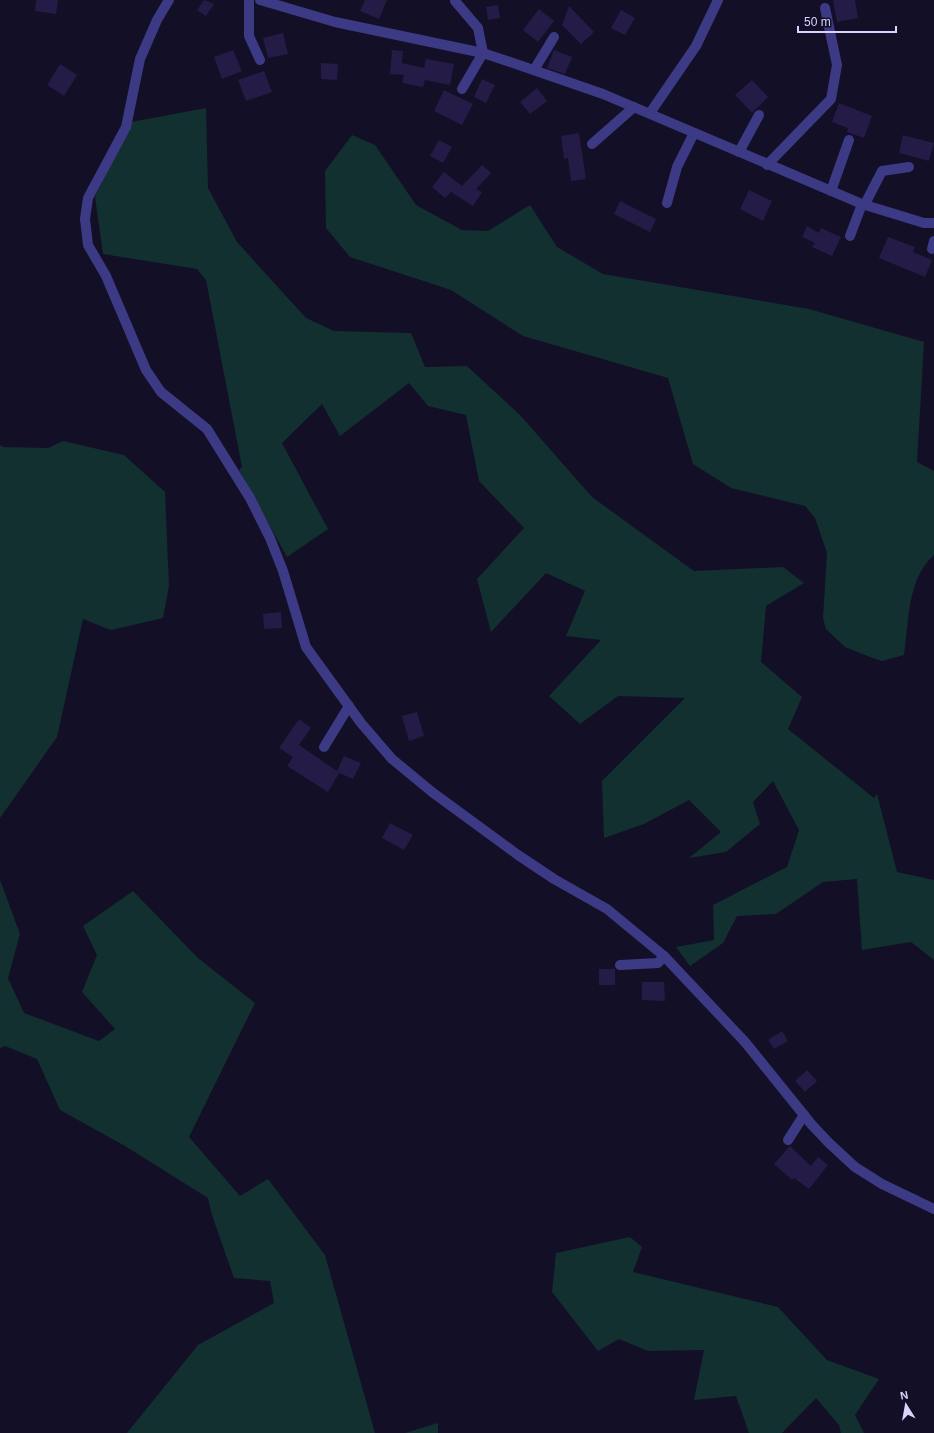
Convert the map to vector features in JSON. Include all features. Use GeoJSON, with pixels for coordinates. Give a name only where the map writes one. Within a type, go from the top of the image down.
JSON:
{"type":"FeatureCollection","features":[{"type":"Feature","properties":{"kind":"street"},"geometry":{"type":"LineString","coordinates":[[169,0],[157,20],[140,59],[126,127],[88,198],[85,219],[88,245],[106,276],[146,370],[162,392],[207,429],[250,498],[270,538],[283,571],[306,647],[348,706],[392,759],[432,792],[542,871],[607,909],[664,956],[745,1042],[804,1115],[829,1143],[855,1167],[882,1184],[934,1209]]}},
{"type":"Feature","properties":{"kind":"street"},"geometry":{"type":"LineString","coordinates":[[248,0],[249,36],[260,60]]}},
{"type":"Feature","properties":{"kind":"street"},"geometry":{"type":"LineString","coordinates":[[260,0],[335,22],[483,53],[534,70],[650,113],[767,165],[863,204],[924,223],[934,223]]}},
{"type":"Feature","properties":{"kind":"street"},"geometry":{"type":"LineString","coordinates":[[650,113],[696,46],[718,0]]}},
{"type":"Feature","properties":{"kind":"street"},"geometry":{"type":"LineString","coordinates":[[455,1],[478,28],[483,53],[462,89]]}},
{"type":"Feature","properties":{"kind":"street"},"geometry":{"type":"LineString","coordinates":[[767,165],[831,99],[837,65],[825,8]]}},
{"type":"Feature","properties":{"kind":"street"},"geometry":{"type":"LineString","coordinates":[[534,70],[554,36]]}},
{"type":"Feature","properties":{"kind":"street"},"geometry":{"type":"LineString","coordinates":[[592,144],[634,107]]}},
{"type":"Feature","properties":{"kind":"street"},"geometry":{"type":"LineString","coordinates":[[739,152],[760,116]]}},
{"type":"Feature","properties":{"kind":"street"},"geometry":{"type":"LineString","coordinates":[[667,203],[677,167],[694,133]]}},
{"type":"Feature","properties":{"kind":"street"},"geometry":{"type":"LineString","coordinates":[[831,191],[849,140]]}},
{"type":"Feature","properties":{"kind":"street"},"geometry":{"type":"LineString","coordinates":[[850,236],[863,204],[882,171],[909,167]]}},
{"type":"Feature","properties":{"kind":"street"},"geometry":{"type":"LineString","coordinates":[[324,747],[348,706]]}},
{"type":"Feature","properties":{"kind":"street"},"geometry":{"type":"LineString","coordinates":[[620,965],[658,963],[664,956]]}},
{"type":"Feature","properties":{"kind":"street"},"geometry":{"type":"LineString","coordinates":[[788,1140],[804,1115]]}},
{"type":"Feature","properties":{"kind":"green space"},"geometry":{"type":"Polygon","coordinates":[[[206,108],[208,188],[237,242],[306,318],[334,331],[411,333],[425,367],[467,366],[520,415],[592,497],[694,571],[783,567],[804,583],[766,606],[761,662],[802,697],[788,729],[874,798],[877,794],[897,872],[934,880],[934,960],[911,942],[862,950],[857,879],[823,882],[776,914],[737,916],[723,943],[690,966],[676,947],[714,940],[713,905],[787,867],[799,830],[773,781],[753,802],[760,824],[726,852],[689,858],[721,832],[689,800],[644,824],[604,838],[602,781],[685,698],[618,696],[580,724],[549,696],[601,640],[566,636],[585,591],[546,573],[491,632],[477,579],[524,528],[479,481],[466,415],[428,406],[409,383],[340,436],[322,404],[282,443],[328,529],[287,557],[239,470],[242,467],[206,280],[197,269],[103,254],[95,197],[131,122],[206,108]]]}},
{"type":"Feature","properties":{"kind":"green space"},"geometry":{"type":"Polygon","coordinates":[[[352,135],[375,145],[416,205],[462,230],[488,231],[530,205],[557,247],[603,274],[809,309],[924,342],[917,462],[934,471],[934,555],[925,565],[914,588],[904,655],[882,661],[870,657],[845,647],[826,629],[823,618],[827,553],[815,518],[805,506],[731,488],[693,464],[668,378],[523,336],[451,290],[350,257],[326,228],[325,171],[352,135]]]}},
{"type":"Feature","properties":{"kind":"green space"},"geometry":{"type":"Polygon","coordinates":[[[63,441],[124,455],[165,492],[169,586],[163,618],[111,630],[83,619],[57,737],[0,818],[0,445],[3,447],[48,448],[63,441]]]}},
{"type":"Feature","properties":{"kind":"green space"},"geometry":{"type":"Polygon","coordinates":[[[0,880],[20,934],[8,978],[24,1013],[99,1041],[115,1029],[82,992],[97,955],[83,926],[133,891],[198,958],[255,1003],[189,1137],[240,1196],[268,1179],[325,1255],[375,1433],[127,1433],[198,1345],[274,1303],[270,1281],[234,1278],[212,1215],[208,1198],[125,1146],[60,1110],[37,1059],[5,1046],[0,1048],[0,880]]]}},
{"type":"Feature","properties":{"kind":"green space"},"geometry":{"type":"Polygon","coordinates":[[[630,1237],[642,1247],[633,1272],[778,1307],[827,1360],[879,1379],[855,1415],[864,1433],[841,1433],[839,1425],[816,1398],[782,1433],[749,1433],[736,1396],[694,1400],[704,1350],[648,1351],[619,1339],[598,1351],[552,1292],[556,1253],[630,1237]]]}},
{"type":"Feature","properties":{"kind":"green space"},"geometry":{"type":"Polygon","coordinates":[[[438,1423],[438,1433],[405,1433],[438,1423]]]}},
{"type":"Feature","properties":{"kind":"building"},"geometry":{"type":"Polygon","coordinates":[[[36,0],[58,0],[56,14],[35,11],[36,0]]]}},
{"type":"Feature","properties":{"kind":"building"},"geometry":{"type":"Polygon","coordinates":[[[204,0],[214,4],[206,16],[197,10],[204,0]]]}},
{"type":"Feature","properties":{"kind":"building"},"geometry":{"type":"Polygon","coordinates":[[[365,0],[387,0],[379,19],[360,11],[365,0]]]}},
{"type":"Feature","properties":{"kind":"building"},"geometry":{"type":"Polygon","coordinates":[[[833,0],[855,0],[858,18],[837,22],[833,0]]]}},
{"type":"Feature","properties":{"kind":"building"},"geometry":{"type":"Polygon","coordinates":[[[498,5],[500,18],[488,20],[486,7],[498,5]]]}},
{"type":"Feature","properties":{"kind":"building"},"geometry":{"type":"Polygon","coordinates":[[[569,6],[594,32],[581,44],[562,25],[569,6]]]}},
{"type":"Feature","properties":{"kind":"building"},"geometry":{"type":"Polygon","coordinates":[[[539,9],[554,21],[538,42],[523,30],[539,9]]]}},
{"type":"Feature","properties":{"kind":"building"},"geometry":{"type":"Polygon","coordinates":[[[621,10],[635,18],[625,35],[611,28],[621,10]]]}},
{"type":"Feature","properties":{"kind":"building"},"geometry":{"type":"Polygon","coordinates":[[[283,33],[288,54],[268,58],[263,38],[283,33]]]}},
{"type":"Feature","properties":{"kind":"building"},"geometry":{"type":"Polygon","coordinates":[[[233,50],[242,71],[222,79],[214,57],[233,50]]]}},
{"type":"Feature","properties":{"kind":"building"},"geometry":{"type":"Polygon","coordinates":[[[392,50],[403,51],[402,63],[424,68],[426,59],[454,64],[450,85],[425,80],[423,87],[402,83],[404,75],[390,74],[392,50]]]}},
{"type":"Feature","properties":{"kind":"building"},"geometry":{"type":"Polygon","coordinates":[[[554,50],[572,57],[565,74],[547,68],[554,50]]]}},
{"type":"Feature","properties":{"kind":"building"},"geometry":{"type":"Polygon","coordinates":[[[321,63],[338,64],[337,80],[321,79],[321,63]]]}},
{"type":"Feature","properties":{"kind":"building"},"geometry":{"type":"Polygon","coordinates":[[[60,64],[77,75],[64,96],[47,85],[60,64]]]}},
{"type":"Feature","properties":{"kind":"building"},"geometry":{"type":"Polygon","coordinates":[[[264,71],[272,92],[246,101],[238,80],[264,71]]]}},
{"type":"Feature","properties":{"kind":"building"},"geometry":{"type":"Polygon","coordinates":[[[482,79],[495,85],[486,103],[474,97],[482,79]]]}},
{"type":"Feature","properties":{"kind":"building"},"geometry":{"type":"Polygon","coordinates":[[[752,80],[768,97],[752,113],[735,95],[752,80]]]}},
{"type":"Feature","properties":{"kind":"building"},"geometry":{"type":"Polygon","coordinates":[[[537,88],[547,101],[530,114],[520,102],[537,88]]]}},
{"type":"Feature","properties":{"kind":"building"},"geometry":{"type":"Polygon","coordinates":[[[444,90],[473,104],[462,125],[434,111],[444,90]]]}},
{"type":"Feature","properties":{"kind":"building"},"geometry":{"type":"Polygon","coordinates":[[[839,103],[872,116],[864,138],[847,132],[848,128],[832,122],[839,103]]]}},
{"type":"Feature","properties":{"kind":"building"},"geometry":{"type":"Polygon","coordinates":[[[579,133],[586,179],[571,181],[568,158],[564,159],[561,136],[579,133]]]}},
{"type":"Feature","properties":{"kind":"building"},"geometry":{"type":"Polygon","coordinates":[[[903,135],[934,143],[929,161],[899,153],[903,135]]]}},
{"type":"Feature","properties":{"kind":"building"},"geometry":{"type":"Polygon","coordinates":[[[439,140],[452,147],[443,163],[430,156],[439,140]]]}},
{"type":"Feature","properties":{"kind":"building"},"geometry":{"type":"Polygon","coordinates":[[[482,165],[491,173],[476,189],[482,192],[473,206],[451,192],[445,198],[432,187],[444,172],[462,186],[482,165]]]}},
{"type":"Feature","properties":{"kind":"building"},"geometry":{"type":"Polygon","coordinates":[[[749,190],[772,201],[763,221],[740,209],[749,190]]]}},
{"type":"Feature","properties":{"kind":"building"},"geometry":{"type":"Polygon","coordinates":[[[620,201],[656,219],[650,232],[614,214],[620,201]]]}},
{"type":"Feature","properties":{"kind":"building"},"geometry":{"type":"Polygon","coordinates":[[[807,226],[819,233],[821,228],[841,237],[832,256],[812,247],[815,243],[802,237],[807,226]]]}},
{"type":"Feature","properties":{"kind":"building"},"geometry":{"type":"Polygon","coordinates":[[[888,237],[915,247],[913,252],[932,260],[925,277],[879,258],[888,237]]]}},
{"type":"Feature","properties":{"kind":"building"},"geometry":{"type":"Polygon","coordinates":[[[281,612],[282,628],[264,629],[263,614],[281,612]]]}},
{"type":"Feature","properties":{"kind":"building"},"geometry":{"type":"Polygon","coordinates":[[[417,712],[424,736],[409,741],[402,716],[417,712]]]}},
{"type":"Feature","properties":{"kind":"building"},"geometry":{"type":"Polygon","coordinates":[[[299,719],[311,728],[299,745],[337,771],[344,756],[361,763],[353,779],[339,773],[328,792],[287,766],[293,757],[279,748],[299,719]]]}},
{"type":"Feature","properties":{"kind":"building"},"geometry":{"type":"Polygon","coordinates":[[[390,823],[413,835],[404,850],[382,838],[390,823]]]}},
{"type":"Feature","properties":{"kind":"building"},"geometry":{"type":"Polygon","coordinates":[[[599,969],[615,969],[615,985],[599,985],[599,969]]]}},
{"type":"Feature","properties":{"kind":"building"},"geometry":{"type":"Polygon","coordinates":[[[642,982],[664,982],[665,1001],[642,1000],[642,982]]]}},
{"type":"Feature","properties":{"kind":"building"},"geometry":{"type":"Polygon","coordinates":[[[782,1031],[788,1041],[774,1049],[768,1040],[782,1031]]]}},
{"type":"Feature","properties":{"kind":"building"},"geometry":{"type":"Polygon","coordinates":[[[807,1070],[817,1081],[805,1092],[795,1081],[807,1070]]]}},
{"type":"Feature","properties":{"kind":"building"},"geometry":{"type":"Polygon","coordinates":[[[790,1146],[811,1166],[818,1157],[828,1165],[809,1189],[794,1178],[792,1180],[774,1164],[790,1146]]]}}]}
